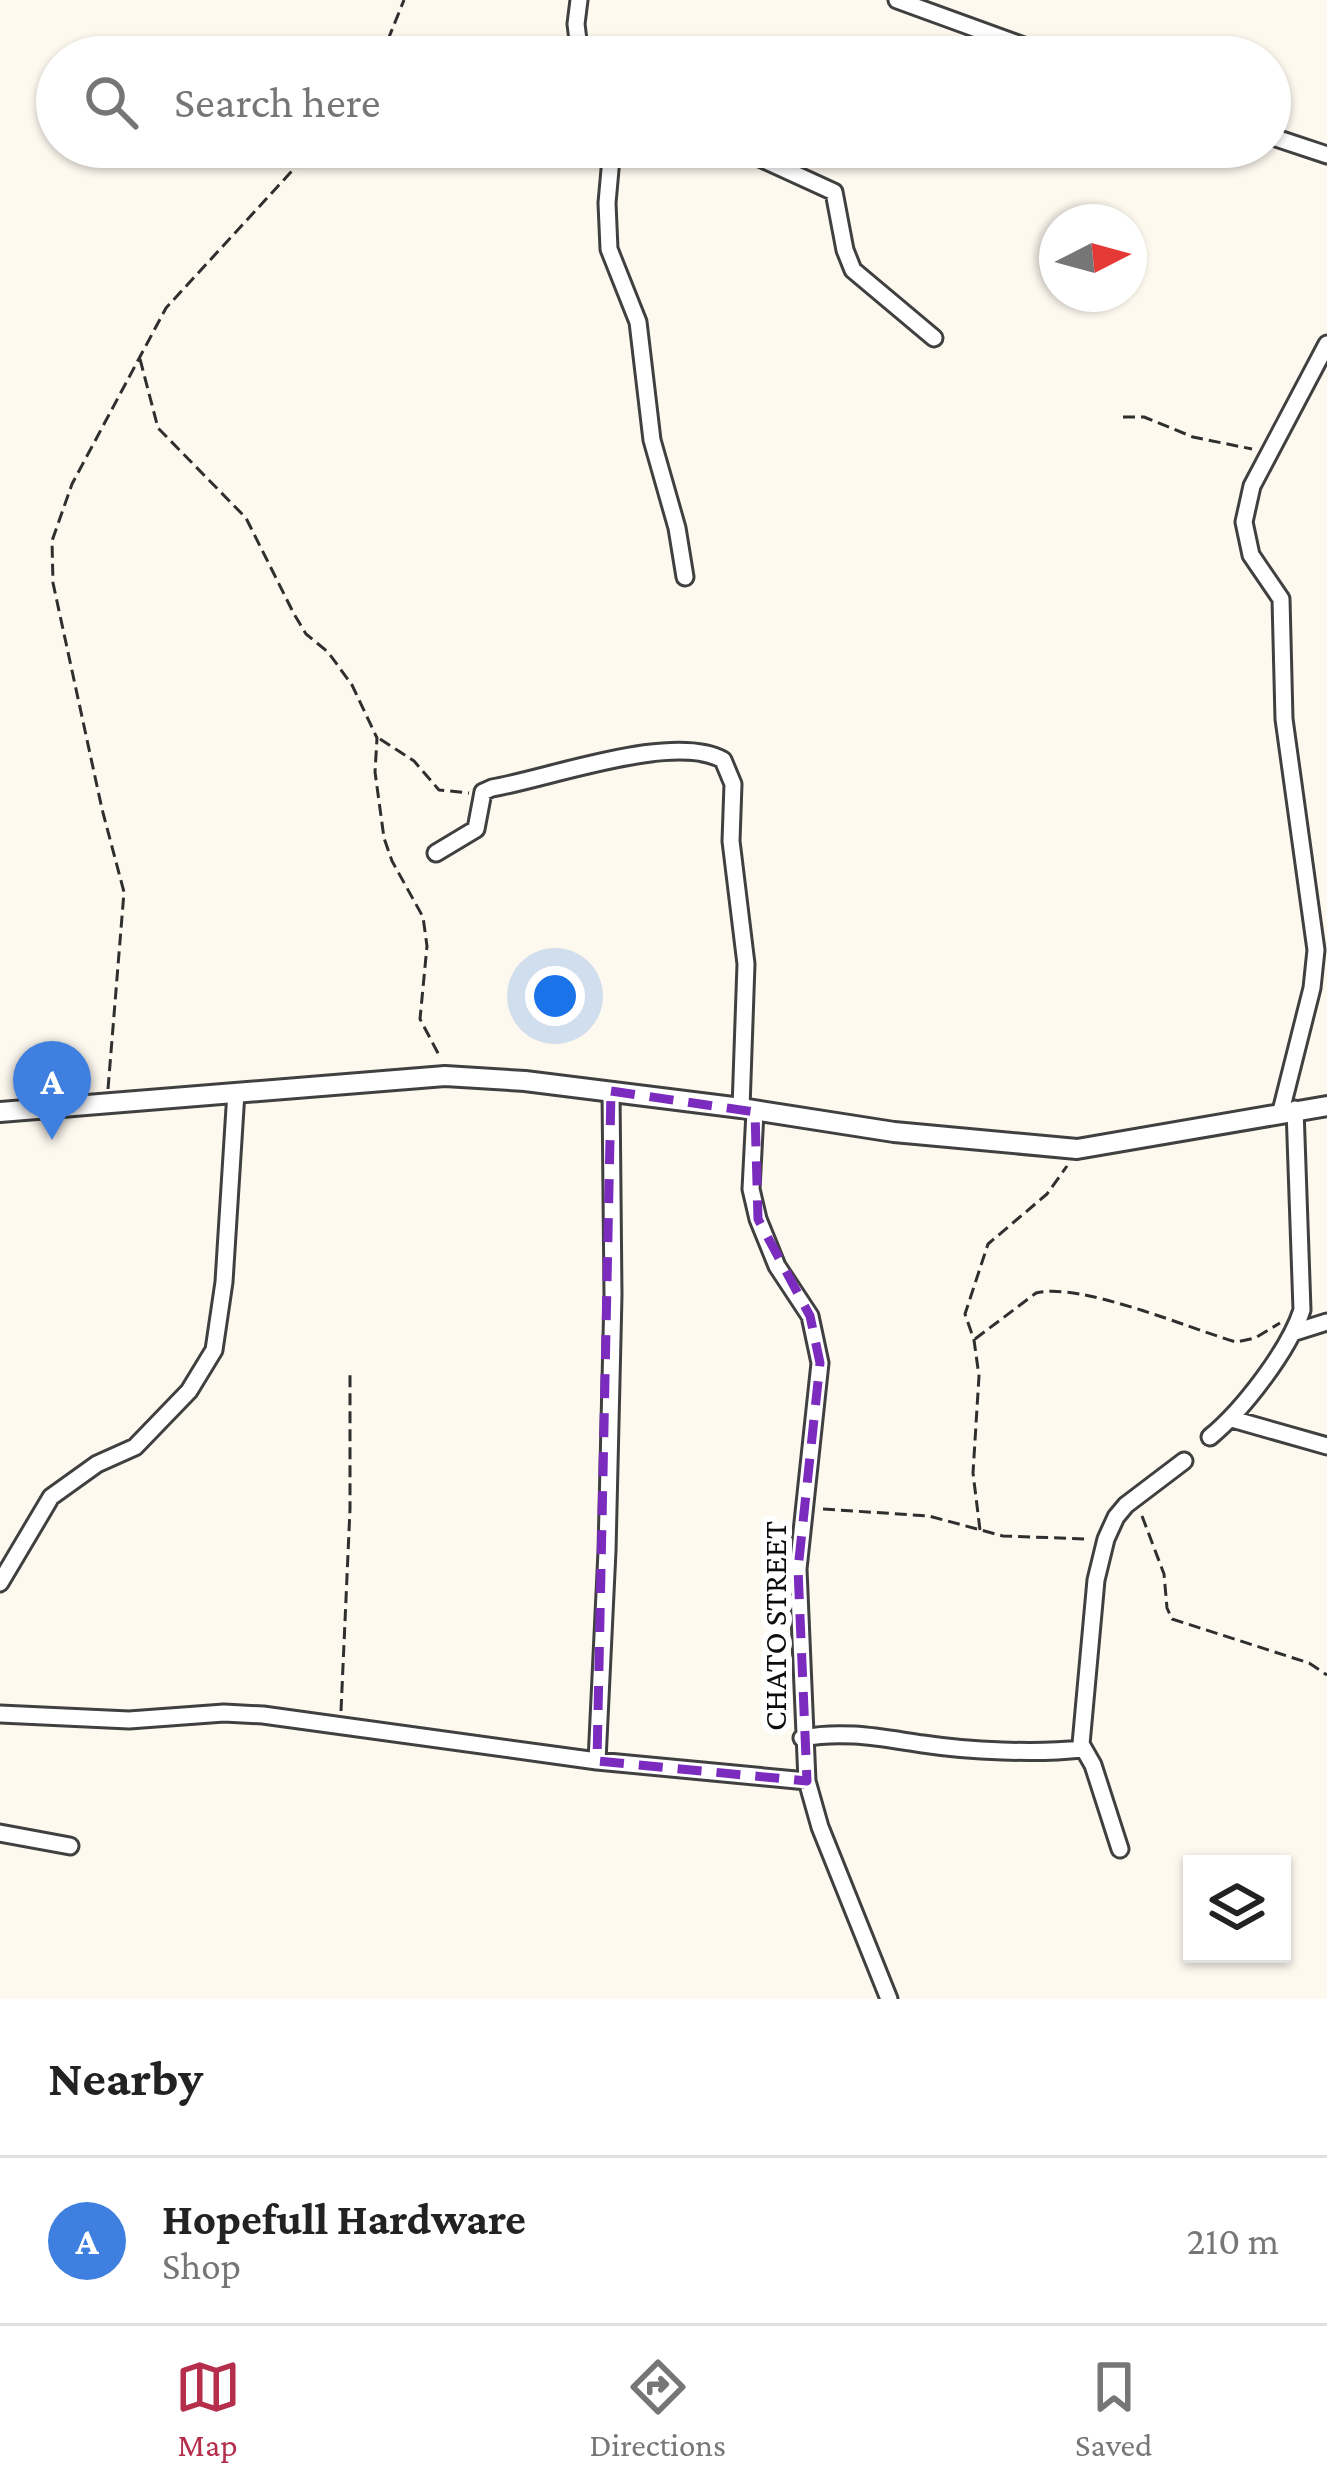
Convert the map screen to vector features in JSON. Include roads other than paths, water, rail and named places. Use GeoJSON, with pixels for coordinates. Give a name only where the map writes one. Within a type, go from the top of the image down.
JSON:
{"type":"FeatureCollection","features":[{"type":"Feature","properties":{"kind":"street"},"geometry":{"type":"LineString","coordinates":[[577,36],[579,0]]}},
{"type":"Feature","properties":{"kind":"street"},"geometry":{"type":"LineString","coordinates":[[897,0],[996,36]]}},
{"type":"Feature","properties":{"kind":"street"},"geometry":{"type":"LineString","coordinates":[[1291,143],[1327,155]]}},
{"type":"Feature","properties":{"kind":"street"},"geometry":{"type":"LineString","coordinates":[[611,168],[609,249],[638,322],[652,440],[677,528],[685,577]]}},
{"type":"Feature","properties":{"kind":"street"},"geometry":{"type":"LineString","coordinates":[[782,168],[834,192],[845,250],[854,270],[934,338]]}},
{"type":"Feature","properties":{"kind":"street"},"geometry":{"type":"LineString","coordinates":[[1210,1437],[1232,1419],[1295,1332],[1302,1310],[1288,1110],[1316,950],[1282,701],[1281,599],[1251,555],[1244,522],[1252,486],[1327,344]]}},
{"type":"Feature","properties":{"kind":"street","name":"CHATO STREET"},"geometry":{"type":"LineString","coordinates":[[436,853],[476,830],[483,792],[646,753],[705,752],[723,760],[733,784],[731,841],[746,964],[751,1189],[777,1266],[810,1316],[820,1364],[798,1569],[807,1781],[820,1827],[889,1999]]}},
{"type":"Feature","properties":{"kind":"street"},"geometry":{"type":"LineString","coordinates":[[2,1113],[446,1076],[611,1091],[932,1136],[1077,1149],[1327,1106]]}},
{"type":"Feature","properties":{"kind":"street"},"geometry":{"type":"LineString","coordinates":[[597,1761],[608,1551],[611,1091]]}},
{"type":"Feature","properties":{"kind":"street"},"geometry":{"type":"LineString","coordinates":[[0,1583],[51,1496],[98,1464],[135,1447],[189,1390],[214,1350],[224,1282],[236,1092]]}},
{"type":"Feature","properties":{"kind":"street"},"geometry":{"type":"LineString","coordinates":[[1295,1332],[1327,1322]]}},
{"type":"Feature","properties":{"kind":"street"},"geometry":{"type":"LineString","coordinates":[[1232,1419],[1327,1446]]}},
{"type":"Feature","properties":{"kind":"street"},"geometry":{"type":"LineString","coordinates":[[1120,1849],[1094,1765],[1082,1749],[1096,1580],[1115,1517],[1184,1461]]}},
{"type":"Feature","properties":{"kind":"street"},"geometry":{"type":"LineString","coordinates":[[0,1714],[130,1720],[224,1713],[597,1761],[807,1781]]}},
{"type":"Feature","properties":{"kind":"street"},"geometry":{"type":"LineString","coordinates":[[802,1738],[857,1733],[928,1745],[1055,1752],[1082,1749]]}},
{"type":"Feature","properties":{"kind":"street"},"geometry":{"type":"LineString","coordinates":[[0,1833],[70,1846]]}},
{"type":"Feature","properties":{"kind":"place","name":"Hopefull Hardware"},"geometry":{"type":"Point","coordinates":[52,1140]}}]}
